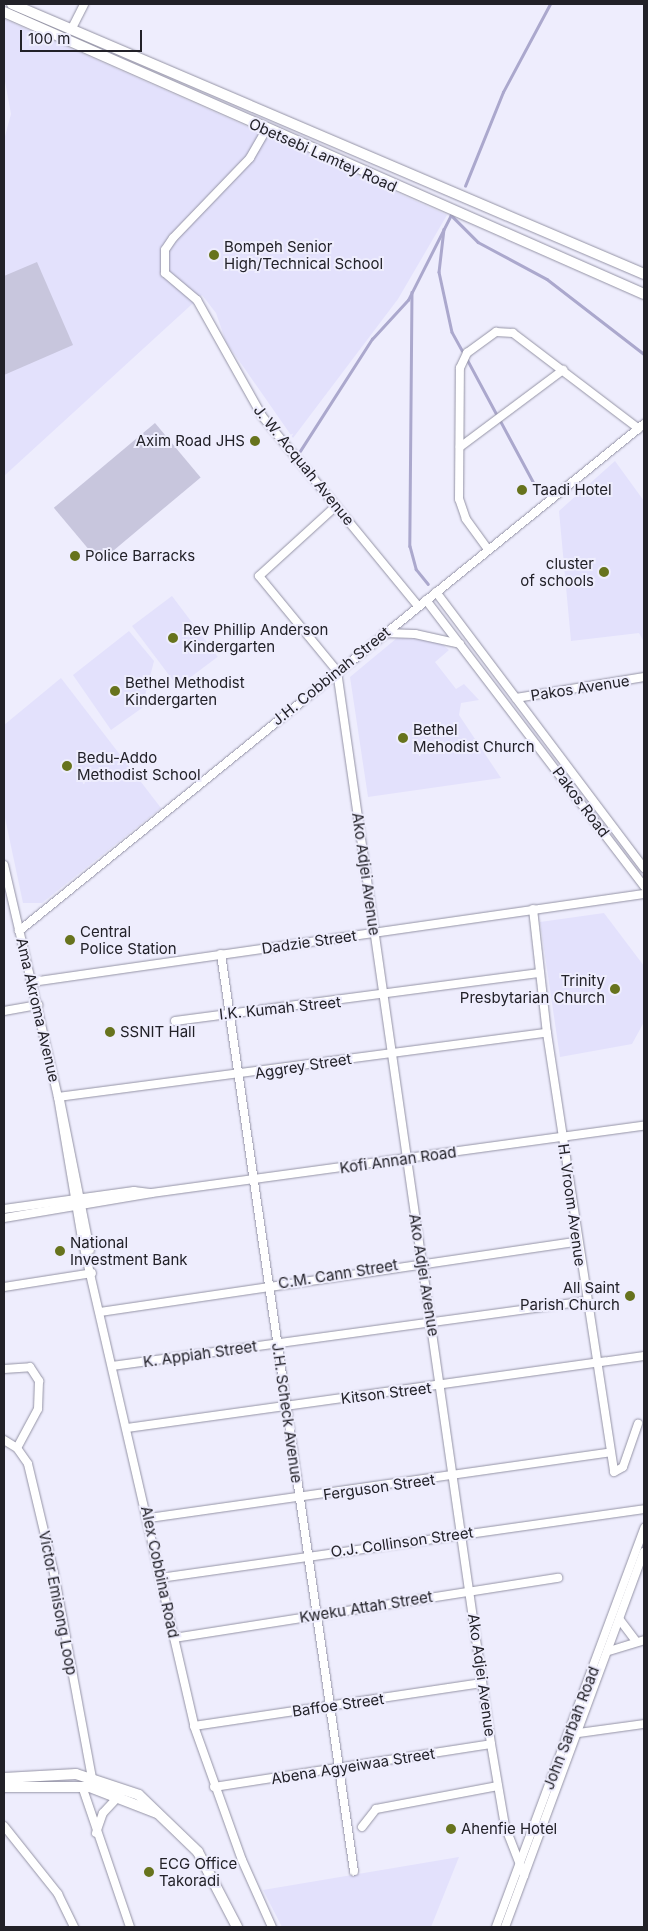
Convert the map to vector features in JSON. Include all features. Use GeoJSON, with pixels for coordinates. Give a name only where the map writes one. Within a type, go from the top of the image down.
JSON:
{"type":"FeatureCollection","features":[{"type":"Feature","properties":{"kind":"main road","name":"Obetsebi Lamtey Road"},"geometry":{"type":"LineString","coordinates":[[12,4],[644,274]]}},
{"type":"Feature","properties":{"kind":"main road","name":"Obetsebi Lamtey Road"},"geometry":{"type":"LineString","coordinates":[[4,12],[266,130],[644,294]]}},
{"type":"Feature","properties":{"kind":"main road"},"geometry":{"type":"LineString","coordinates":[[4,1778],[60,1773],[92,1778],[139,1795],[198,1852],[237,1927]]}},
{"type":"Feature","properties":{"kind":"main road"},"geometry":{"type":"LineString","coordinates":[[4,1787],[82,1786],[120,1795],[157,1813]]}},
{"type":"Feature","properties":{"kind":"street"},"geometry":{"type":"LineString","coordinates":[[71,30],[84,4]]}},
{"type":"Feature","properties":{"kind":"street","name":"J. W. Acquah Avenue"},"geometry":{"type":"LineString","coordinates":[[266,130],[250,158],[173,238],[163,263],[171,281],[185,289],[206,314],[262,416],[418,606]]}},
{"type":"Feature","properties":{"kind":"street"},"geometry":{"type":"LineString","coordinates":[[487,548],[460,509],[460,368],[467,353],[504,330],[641,426]]}},
{"type":"Feature","properties":{"kind":"street"},"geometry":{"type":"LineString","coordinates":[[460,446],[563,370]]}},
{"type":"Feature","properties":{"kind":"street","name":"J.H. Cobbinah Street"},"geometry":{"type":"LineString","coordinates":[[19,931],[436,592],[487,548],[641,426]]}},
{"type":"Feature","properties":{"kind":"street"},"geometry":{"type":"LineString","coordinates":[[336,506],[259,576],[338,671]]}},
{"type":"Feature","properties":{"kind":"street","name":"Pakos Road"},"geometry":{"type":"LineString","coordinates":[[436,592],[644,868]]}},
{"type":"Feature","properties":{"kind":"street","name":"Pakos Road"},"geometry":{"type":"LineString","coordinates":[[426,600],[644,886]]}},
{"type":"Feature","properties":{"kind":"street"},"geometry":{"type":"LineString","coordinates":[[384,633],[415,634],[460,644]]}},
{"type":"Feature","properties":{"kind":"street","name":"Ako Adjei Avenue"},"geometry":{"type":"LineString","coordinates":[[338,671],[421,1262],[463,1532],[491,1744],[505,1826],[518,1864],[524,1875]]}},
{"type":"Feature","properties":{"kind":"street","name":"Pakos Avenue"},"geometry":{"type":"LineString","coordinates":[[516,698],[644,677]]}},
{"type":"Feature","properties":{"kind":"street","name":"Ama Akroma Avenue"},"geometry":{"type":"LineString","coordinates":[[4,865],[38,1005],[79,1208]]}},
{"type":"Feature","properties":{"kind":"street","name":"Dadzie Street"},"geometry":{"type":"LineString","coordinates":[[32,982],[644,894]]}},
{"type":"Feature","properties":{"kind":"street","name":"H. Vroom Avenue"},"geometry":{"type":"LineString","coordinates":[[533,909],[547,1033],[586,1301],[597,1362],[611,1468],[618,1471],[638,1424]]}},
{"type":"Feature","properties":{"kind":"street","name":"J.H. Scheck Avenue"},"geometry":{"type":"LineString","coordinates":[[221,954],[232,1014],[253,1180],[354,1871]]}},
{"type":"Feature","properties":{"kind":"street","name":"I.K. Kumah Street"},"geometry":{"type":"LineString","coordinates":[[175,1021],[384,997],[540,973]]}},
{"type":"Feature","properties":{"kind":"street"},"geometry":{"type":"LineString","coordinates":[[4,1011],[38,1005]]}},
{"type":"Feature","properties":{"kind":"street","name":"Aggrey Street"},"geometry":{"type":"LineString","coordinates":[[58,1097],[240,1076],[391,1052],[547,1033]]}},
{"type":"Feature","properties":{"kind":"street","name":"Kofi Annan Road"},"geometry":{"type":"LineString","coordinates":[[4,1209],[253,1180],[644,1126]]}},
{"type":"Feature","properties":{"kind":"street","name":"Kofi Annan Road"},"geometry":{"type":"LineString","coordinates":[[4,1218],[79,1208],[152,1193]]}},
{"type":"Feature","properties":{"kind":"street","name":"Alex Cobbina Road"},"geometry":{"type":"LineString","coordinates":[[79,1208],[100,1312],[194,1726],[214,1787],[272,1927]]}},
{"type":"Feature","properties":{"kind":"street","name":"C.M. Cann Street"},"geometry":{"type":"LineString","coordinates":[[100,1312],[421,1262],[578,1242]]}},
{"type":"Feature","properties":{"kind":"street"},"geometry":{"type":"LineString","coordinates":[[4,1286],[92,1273]]}},
{"type":"Feature","properties":{"kind":"street","name":"K. Appiah Street"},"geometry":{"type":"LineString","coordinates":[[112,1366],[431,1324],[586,1301]]}},
{"type":"Feature","properties":{"kind":"street","name":"Kitson Street"},"geometry":{"type":"LineString","coordinates":[[127,1428],[286,1405],[441,1386],[644,1356]]}},
{"type":"Feature","properties":{"kind":"street"},"geometry":{"type":"LineString","coordinates":[[4,1369],[30,1367],[39,1381],[38,1409],[17,1448]]}},
{"type":"Feature","properties":{"kind":"street","name":"Victor Emisong Loop"},"geometry":{"type":"LineString","coordinates":[[4,1440],[17,1448],[28,1464],[54,1573],[92,1778]]}},
{"type":"Feature","properties":{"kind":"street","name":"Ferguson Street"},"geometry":{"type":"LineString","coordinates":[[148,1518],[608,1453]]}},
{"type":"Feature","properties":{"kind":"street","name":"O.J. Collinson Street"},"geometry":{"type":"LineString","coordinates":[[160,1578],[463,1532],[644,1509]]}},
{"type":"Feature","properties":{"kind":"street","name":"John Sarbah Road"},"geometry":{"type":"LineString","coordinates":[[496,1927],[644,1528]]}},
{"type":"Feature","properties":{"kind":"street","name":"John Sarbah Road"},"geometry":{"type":"LineString","coordinates":[[505,1927],[579,1733],[644,1552]]}},
{"type":"Feature","properties":{"kind":"street","name":"Kweku Attah Street"},"geometry":{"type":"LineString","coordinates":[[174,1638],[316,1614],[558,1578]]}},
{"type":"Feature","properties":{"kind":"street"},"geometry":{"type":"LineString","coordinates":[[609,1651],[640,1640],[620,1620]]}},
{"type":"Feature","properties":{"kind":"street","name":"Baffoe Street"},"geometry":{"type":"LineString","coordinates":[[194,1726],[482,1683]]}},
{"type":"Feature","properties":{"kind":"street"},"geometry":{"type":"LineString","coordinates":[[579,1733],[644,1724]]}},
{"type":"Feature","properties":{"kind":"street","name":"Abena Agyeiwaa Street"},"geometry":{"type":"LineString","coordinates":[[214,1787],[491,1744]]}},
{"type":"Feature","properties":{"kind":"street"},"geometry":{"type":"LineString","coordinates":[[82,1786],[96,1835],[130,1927]]}},
{"type":"Feature","properties":{"kind":"street"},"geometry":{"type":"LineString","coordinates":[[362,1828],[376,1809],[498,1786]]}},
{"type":"Feature","properties":{"kind":"street"},"geometry":{"type":"LineString","coordinates":[[96,1835],[102,1813],[120,1795]]}},
{"type":"Feature","properties":{"kind":"street"},"geometry":{"type":"LineString","coordinates":[[4,1826],[58,1894],[74,1927]]}},
{"type":"Feature","properties":{"kind":"shaded area","name":"Bompeh Senior High/Technical School"},"geometry":{"type":"Polygon","coordinates":[[[4,19],[447,215],[398,299],[293,438],[226,342],[216,313],[202,295],[4,476],[4,140],[11,114],[4,76],[4,19]]]}},
{"type":"Feature","properties":{"kind":"shaded area"},"geometry":{"type":"Polygon","coordinates":[[[37,262],[73,345],[4,375],[4,276],[37,262]]]}},
{"type":"Feature","properties":{"kind":"shaded area"},"geometry":{"type":"Polygon","coordinates":[[[155,423],[201,477],[100,562],[54,508],[155,423]]]}},
{"type":"Feature","properties":{"kind":"shaded area","name":"cluster of schools"},"geometry":{"type":"Polygon","coordinates":[[[615,461],[644,501],[644,642],[639,633],[571,641],[559,511],[615,461]]]}},
{"type":"Feature","properties":{"kind":"shaded area","name":"Rev Phillip Anderson Kindergarten"},"geometry":{"type":"Polygon","coordinates":[[[172,596],[218,657],[178,687],[132,626],[172,596]]]}},
{"type":"Feature","properties":{"kind":"shaded area","name":"Bethel Methodist Kindergarten"},"geometry":{"type":"Polygon","coordinates":[[[129,631],[154,661],[142,708],[111,730],[73,675],[129,631]]]}},
{"type":"Feature","properties":{"kind":"shaded area"},"geometry":{"type":"Polygon","coordinates":[[[397,638],[437,640],[449,650],[435,662],[456,689],[464,684],[479,700],[461,703],[459,715],[501,778],[368,797],[350,677],[397,638]]]}},
{"type":"Feature","properties":{"kind":"shaded area","name":"Bedu-Addo Methodist School"},"geometry":{"type":"Polygon","coordinates":[[[61,678],[161,808],[42,903],[23,903],[4,813],[4,725],[61,678]]]}},
{"type":"Feature","properties":{"kind":"shaded area"},"geometry":{"type":"Polygon","coordinates":[[[604,913],[644,966],[644,1022],[632,1044],[560,1057],[540,922],[604,913]]]}},
{"type":"Feature","properties":{"kind":"shaded area"},"geometry":{"type":"Polygon","coordinates":[[[459,1857],[431,1927],[282,1927],[263,1890],[459,1857]]]}},
{"type":"Feature","properties":{"kind":"waterway"},"geometry":{"type":"LineString","coordinates":[[465,186],[503,92],[550,4]]}},
{"type":"Feature","properties":{"kind":"waterway"},"geometry":{"type":"LineString","coordinates":[[451,215],[478,242],[547,279],[644,354]]}},
{"type":"Feature","properties":{"kind":"waterway"},"geometry":{"type":"LineString","coordinates":[[300,451],[372,339],[408,300],[451,215]]}},
{"type":"Feature","properties":{"kind":"waterway"},"geometry":{"type":"LineString","coordinates":[[444,229],[439,272],[452,332],[462,350]]}},
{"type":"Feature","properties":{"kind":"waterway"},"geometry":{"type":"LineString","coordinates":[[412,292],[410,546],[416,569],[428,584]]}},
{"type":"Feature","properties":{"kind":"waterway"},"geometry":{"type":"LineString","coordinates":[[467,359],[496,413]]}},
{"type":"Feature","properties":{"kind":"waterway"},"geometry":{"type":"LineString","coordinates":[[500,420],[537,489]]}},
{"type":"Feature","properties":{"kind":"place","name":"Bompeh Senior High/Technical School"},"geometry":{"type":"Point","coordinates":[214,255]}},
{"type":"Feature","properties":{"kind":"place","name":"Axim Road JHS"},"geometry":{"type":"Point","coordinates":[255,441]}},
{"type":"Feature","properties":{"kind":"place","name":"Taadi Hotel"},"geometry":{"type":"Point","coordinates":[522,490]}},
{"type":"Feature","properties":{"kind":"place","name":"Police Barracks"},"geometry":{"type":"Point","coordinates":[75,556]}},
{"type":"Feature","properties":{"kind":"place","name":"cluster of schools"},"geometry":{"type":"Point","coordinates":[604,572]}},
{"type":"Feature","properties":{"kind":"place","name":"Rev Phillip Anderson Kindergarten"},"geometry":{"type":"Point","coordinates":[173,638]}},
{"type":"Feature","properties":{"kind":"place","name":"Bethel Methodist Kindergarten"},"geometry":{"type":"Point","coordinates":[115,691]}},
{"type":"Feature","properties":{"kind":"place","name":"Bethel Mehodist Church"},"geometry":{"type":"Point","coordinates":[403,738]}},
{"type":"Feature","properties":{"kind":"place","name":"Bedu-Addo Methodist School"},"geometry":{"type":"Point","coordinates":[67,766]}},
{"type":"Feature","properties":{"kind":"place","name":"Central Police Station"},"geometry":{"type":"Point","coordinates":[70,940]}},
{"type":"Feature","properties":{"kind":"place","name":"Trinity Presbytarian Church"},"geometry":{"type":"Point","coordinates":[615,989]}},
{"type":"Feature","properties":{"kind":"place","name":"SSNIT Hall"},"geometry":{"type":"Point","coordinates":[110,1032]}},
{"type":"Feature","properties":{"kind":"place","name":"National Investment Bank"},"geometry":{"type":"Point","coordinates":[60,1251]}},
{"type":"Feature","properties":{"kind":"place","name":"All Saint Parish Church"},"geometry":{"type":"Point","coordinates":[630,1296]}},
{"type":"Feature","properties":{"kind":"place","name":"Ahenfie Hotel"},"geometry":{"type":"Point","coordinates":[451,1829]}},
{"type":"Feature","properties":{"kind":"place","name":"ECG Office Takoradi"},"geometry":{"type":"Point","coordinates":[149,1872]}}]}
